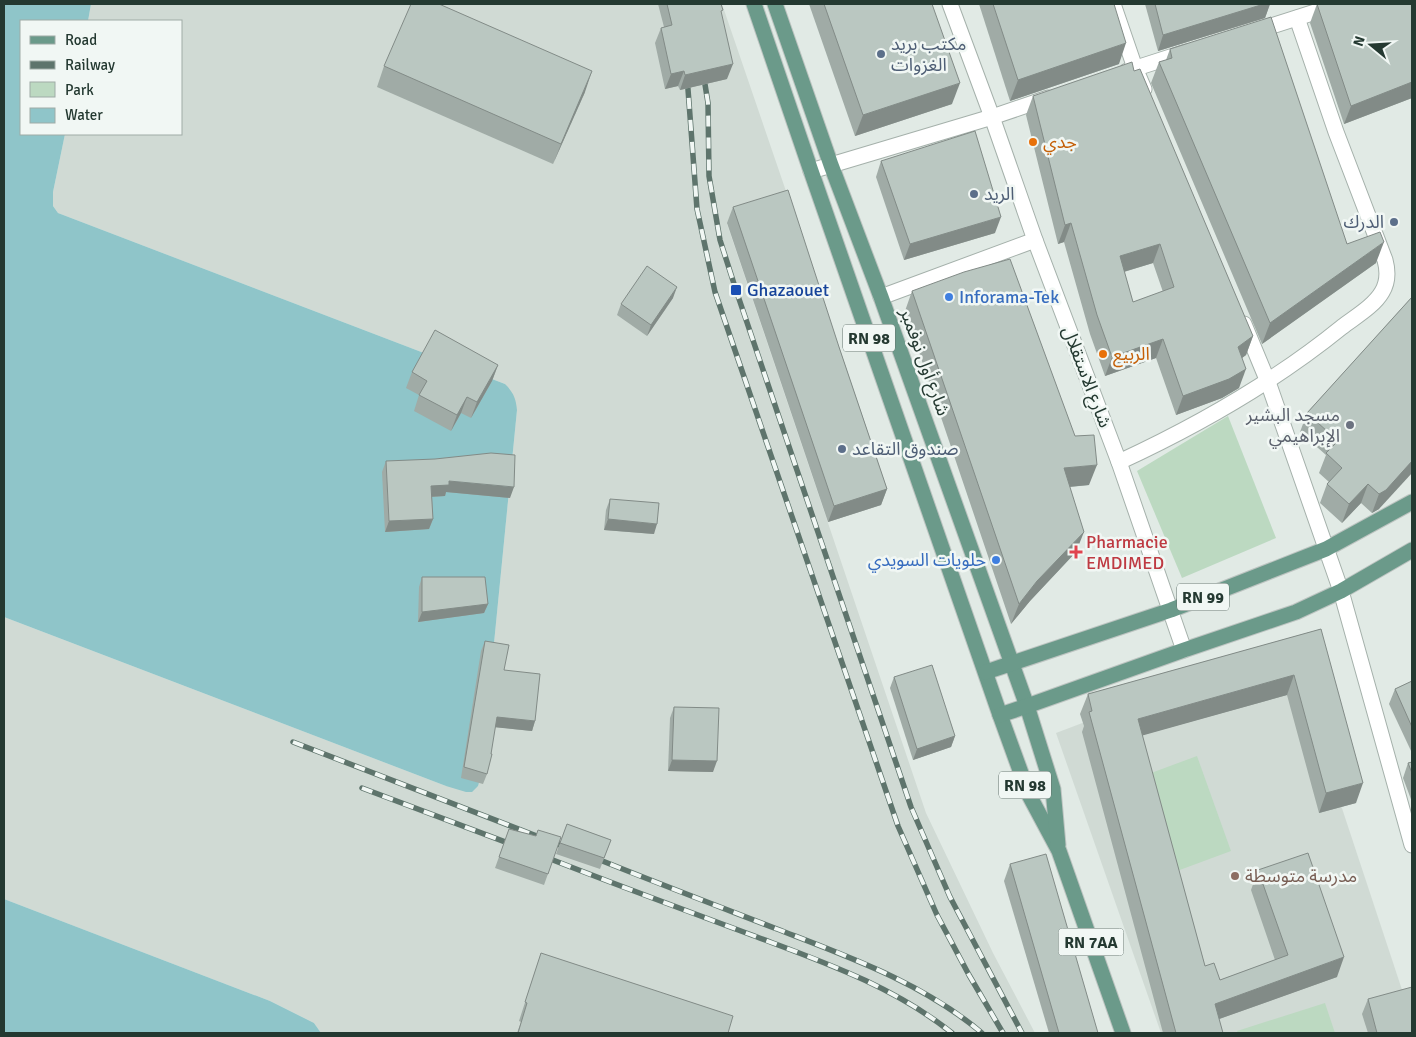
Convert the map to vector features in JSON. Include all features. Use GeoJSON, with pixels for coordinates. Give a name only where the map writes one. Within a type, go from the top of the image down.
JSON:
{"type":"FeatureCollection","features":[{"type":"Feature","properties":{"kind":"main road","name":"RN 98"},"geometry":{"type":"LineString","coordinates":[[754,4],[1029,795],[1059,851]]}},
{"type":"Feature","properties":{"kind":"main road","name":"شارع أول نوفمبر"},"geometry":{"type":"LineString","coordinates":[[775,4],[831,165],[881,297],[1027,706],[1053,789],[1059,851]]}},
{"type":"Feature","properties":{"kind":"main road","name":"RN 99"},"geometry":{"type":"LineString","coordinates":[[986,672],[1171,610],[1326,549],[1412,502]]}},
{"type":"Feature","properties":{"kind":"main road","name":"RN 99"},"geometry":{"type":"LineString","coordinates":[[1000,714],[1296,612],[1341,591],[1412,550]]}},
{"type":"Feature","properties":{"kind":"main road","name":"RN 7AA"},"geometry":{"type":"LineString","coordinates":[[1059,851],[1123,1033]]}},
{"type":"Feature","properties":{"kind":"street","name":"شارع الاستقلال"},"geometry":{"type":"LineString","coordinates":[[950,4],[1035,240],[1119,462],[1184,650]]}},
{"type":"Feature","properties":{"kind":"street"},"geometry":{"type":"LineString","coordinates":[[1112,4],[1150,104]]}},
{"type":"Feature","properties":{"kind":"street"},"geometry":{"type":"LineString","coordinates":[[1240,36],[1340,4]]}},
{"type":"Feature","properties":{"kind":"street"},"geometry":{"type":"LineString","coordinates":[[1119,462],[1187,429],[1268,382],[1319,346],[1375,301],[1385,287],[1387,269],[1385,260],[1336,132],[1297,18]]}},
{"type":"Feature","properties":{"kind":"street"},"geometry":{"type":"LineString","coordinates":[[1117,74],[1202,47]]}},
{"type":"Feature","properties":{"kind":"street"},"geometry":{"type":"LineString","coordinates":[[811,171],[992,117],[1064,92]]}},
{"type":"Feature","properties":{"kind":"street"},"geometry":{"type":"LineString","coordinates":[[881,297],[1035,240]]}},
{"type":"Feature","properties":{"kind":"street"},"geometry":{"type":"LineString","coordinates":[[1238,310],[1268,382],[1341,591],[1412,845]]}},
{"type":"Feature","properties":{"kind":"shaded area"},"geometry":{"type":"Polygon","coordinates":[[[91,4],[722,4],[788,197],[727,224],[926,813],[993,953],[1035,1033],[321,1033],[314,1023],[270,1001],[4,899],[4,617],[446,786],[481,775],[517,410],[505,384],[58,213],[53,206],[53,192],[65,135],[182,135],[182,20],[88,20],[91,4]]]}},
{"type":"Feature","properties":{"kind":"shaded area","name":"مدرسة متوسطة"},"geometry":{"type":"Polygon","coordinates":[[[1288,645],[1412,1020],[1412,1033],[1161,1033],[1056,733],[1288,645]]]}},
{"type":"Feature","properties":{"kind":"green space"},"geometry":{"type":"Polygon","coordinates":[[[1228,416],[1276,538],[1182,578],[1137,471],[1228,416]]]}},
{"type":"Feature","properties":{"kind":"green space"},"geometry":{"type":"Polygon","coordinates":[[[1197,756],[1231,851],[1177,871],[1143,776],[1197,756]]]}},
{"type":"Feature","properties":{"kind":"green space"},"geometry":{"type":"Polygon","coordinates":[[[1325,1003],[1335,1033],[1238,1033],[1237,1031],[1325,1003]]]}},
{"type":"Feature","properties":{"kind":"water"},"geometry":{"type":"Polygon","coordinates":[[[4,4],[91,4],[88,20],[20,20],[20,135],[65,135],[53,192],[53,206],[58,213],[505,384],[515,399],[517,410],[481,775],[478,786],[472,792],[466,792],[446,786],[4,617],[4,4]]]}},
{"type":"Feature","properties":{"kind":"water"},"geometry":{"type":"Polygon","coordinates":[[[4,899],[270,1001],[314,1023],[321,1033],[4,1033],[4,899]]]}},
{"type":"Feature","properties":{"kind":"building"},"geometry":{"type":"Polygon","coordinates":[[[411,4],[439,4],[592,71],[561,144],[384,66],[411,4]]]}},
{"type":"Feature","properties":{"kind":"building"},"geometry":{"type":"Polygon","coordinates":[[[667,4],[721,4],[733,64],[685,75],[684,71],[671,74],[661,28],[672,25],[667,4]]]}},
{"type":"Feature","properties":{"kind":"building","name":"مكتب بريد الغزوات"},"geometry":{"type":"Polygon","coordinates":[[[824,4],[932,4],[960,83],[863,115],[824,4]]]}},
{"type":"Feature","properties":{"kind":"building"},"geometry":{"type":"Polygon","coordinates":[[[993,4],[1114,4],[1126,43],[1018,80],[993,4]]]}},
{"type":"Feature","properties":{"kind":"building"},"geometry":{"type":"Polygon","coordinates":[[[1155,4],[1264,4],[1163,35],[1155,4]]]}},
{"type":"Feature","properties":{"kind":"building"},"geometry":{"type":"Polygon","coordinates":[[[1317,4],[1412,4],[1412,82],[1351,106],[1317,4]]]}},
{"type":"Feature","properties":{"kind":"building"},"geometry":{"type":"Polygon","coordinates":[[[1271,17],[1347,244],[1380,232],[1384,242],[1270,323],[1159,62],[1172,58],[1170,49],[1271,17]]]}},
{"type":"Feature","properties":{"kind":"building"},"geometry":{"type":"Polygon","coordinates":[[[1132,62],[1134,71],[1140,69],[1253,336],[1238,347],[1246,369],[1229,379],[1183,396],[1163,339],[1112,357],[1097,315],[1071,223],[1065,225],[1033,96],[1132,62]],[[1160,244],[1120,256],[1133,302],[1174,287],[1160,244]]]}},
{"type":"Feature","properties":{"kind":"building"},"geometry":{"type":"Polygon","coordinates":[[[975,131],[1001,217],[910,244],[881,161],[975,131]]]}},
{"type":"Feature","properties":{"kind":"building"},"geometry":{"type":"Polygon","coordinates":[[[788,190],[887,489],[834,506],[733,207],[788,190]]]}},
{"type":"Feature","properties":{"kind":"building"},"geometry":{"type":"Polygon","coordinates":[[[1010,259],[1075,436],[1094,435],[1097,465],[1064,468],[1084,532],[1037,581],[1019,604],[912,291],[964,272],[1010,259]]]}},
{"type":"Feature","properties":{"kind":"building"},"geometry":{"type":"Polygon","coordinates":[[[647,266],[677,287],[651,325],[621,304],[647,266]]]}},
{"type":"Feature","properties":{"kind":"building","name":"مسجد البشير الإبراهيمي"},"geometry":{"type":"Polygon","coordinates":[[[1412,297],[1412,461],[1386,490],[1379,494],[1368,484],[1349,504],[1327,484],[1342,468],[1326,453],[1338,441],[1307,413],[1412,297]]]}},
{"type":"Feature","properties":{"kind":"building"},"geometry":{"type":"Polygon","coordinates":[[[435,330],[498,365],[477,402],[467,397],[457,415],[419,395],[427,381],[412,372],[435,330]]]}},
{"type":"Feature","properties":{"kind":"building"},"geometry":{"type":"Polygon","coordinates":[[[491,453],[515,455],[514,487],[449,481],[449,485],[431,486],[433,519],[389,521],[386,461],[435,459],[491,453]]]}},
{"type":"Feature","properties":{"kind":"building"},"geometry":{"type":"Polygon","coordinates":[[[610,499],[659,503],[657,524],[608,519],[610,499]]]}},
{"type":"Feature","properties":{"kind":"building"},"geometry":{"type":"Polygon","coordinates":[[[422,577],[485,577],[488,604],[422,612],[422,577]]]}},
{"type":"Feature","properties":{"kind":"building"},"geometry":{"type":"Polygon","coordinates":[[[1321,629],[1363,783],[1326,793],[1294,675],[1138,719],[1205,966],[1214,963],[1220,980],[1288,955],[1258,870],[1308,853],[1344,957],[1215,1004],[1223,1033],[1176,1033],[1089,712],[1092,711],[1088,694],[1321,629]]]}},
{"type":"Feature","properties":{"kind":"building"},"geometry":{"type":"Polygon","coordinates":[[[485,641],[509,645],[504,670],[540,674],[535,721],[497,717],[487,774],[464,767],[485,641]]]}},
{"type":"Feature","properties":{"kind":"building"},"geometry":{"type":"Polygon","coordinates":[[[932,665],[955,736],[917,749],[894,677],[932,665]]]}},
{"type":"Feature","properties":{"kind":"building"},"geometry":{"type":"Polygon","coordinates":[[[1412,681],[1412,727],[1395,689],[1412,681]]]}},
{"type":"Feature","properties":{"kind":"building"},"geometry":{"type":"Polygon","coordinates":[[[674,707],[719,708],[717,761],[672,760],[674,707]]]}},
{"type":"Feature","properties":{"kind":"building"},"geometry":{"type":"Polygon","coordinates":[[[1412,762],[1412,773],[1408,763],[1412,762]]]}},
{"type":"Feature","properties":{"kind":"building"},"geometry":{"type":"Polygon","coordinates":[[[567,824],[611,840],[604,858],[560,843],[567,824]]]}},
{"type":"Feature","properties":{"kind":"building"},"geometry":{"type":"Polygon","coordinates":[[[509,829],[536,836],[538,830],[561,837],[548,874],[499,857],[509,829]]]}},
{"type":"Feature","properties":{"kind":"building"},"geometry":{"type":"Polygon","coordinates":[[[1046,854],[1098,1033],[1059,1033],[1010,864],[1046,854]]]}},
{"type":"Feature","properties":{"kind":"building"},"geometry":{"type":"Polygon","coordinates":[[[541,953],[733,1016],[728,1033],[518,1033],[527,1003],[525,1002],[541,953]]]}},
{"type":"Feature","properties":{"kind":"building"},"geometry":{"type":"Polygon","coordinates":[[[1412,987],[1412,1033],[1377,1033],[1368,999],[1412,987]]]}},
{"type":"Feature","properties":{"kind":"railway"},"geometry":{"type":"LineString","coordinates":[[703,72],[708,103],[709,176],[720,240],[736,290],[911,807],[950,897],[1022,1033]]}},
{"type":"Feature","properties":{"kind":"railway"},"geometry":{"type":"LineString","coordinates":[[687,76],[697,209],[715,292],[898,826],[937,915],[1003,1033]]}},
{"type":"Feature","properties":{"kind":"railway"},"geometry":{"type":"LineString","coordinates":[[293,742],[573,850]]}},
{"type":"Feature","properties":{"kind":"railway"},"geometry":{"type":"LineString","coordinates":[[362,788],[516,846]]}},
{"type":"Feature","properties":{"kind":"railway"},"geometry":{"type":"LineString","coordinates":[[540,855],[802,954],[855,976],[905,1001],[952,1033]]}},
{"type":"Feature","properties":{"kind":"railway"},"geometry":{"type":"LineString","coordinates":[[590,856],[858,961],[935,1000],[959,1015],[982,1033]]}},
{"type":"Feature","properties":{"kind":"place","name":"مكتب بريد الغزوات"},"geometry":{"type":"Point","coordinates":[881,54]}},
{"type":"Feature","properties":{"kind":"place","name":"جدي"},"geometry":{"type":"Point","coordinates":[1033,142]}},
{"type":"Feature","properties":{"kind":"place","name":"الريد"},"geometry":{"type":"Point","coordinates":[974,194]}},
{"type":"Feature","properties":{"kind":"place","name":"الدرك"},"geometry":{"type":"Point","coordinates":[1394,222]}},
{"type":"Feature","properties":{"kind":"place","name":"Ghazaouet"},"geometry":{"type":"Point","coordinates":[736,290]}},
{"type":"Feature","properties":{"kind":"place","name":"Inforama-Tek"},"geometry":{"type":"Point","coordinates":[949,297]}},
{"type":"Feature","properties":{"kind":"place","name":"الربيع"},"geometry":{"type":"Point","coordinates":[1103,354]}},
{"type":"Feature","properties":{"kind":"place","name":"مسجد البشير الإبراهيمي"},"geometry":{"type":"Point","coordinates":[1350,425]}},
{"type":"Feature","properties":{"kind":"place","name":"صندوق التقاعد"},"geometry":{"type":"Point","coordinates":[842,449]}},
{"type":"Feature","properties":{"kind":"place","name":"Pharmacie EMDIMED"},"geometry":{"type":"Point","coordinates":[1076,552]}},
{"type":"Feature","properties":{"kind":"place","name":"حلويات السويدي"},"geometry":{"type":"Point","coordinates":[996,560]}},
{"type":"Feature","properties":{"kind":"place","name":"مدرسة متوسطة"},"geometry":{"type":"Point","coordinates":[1235,876]}}]}
